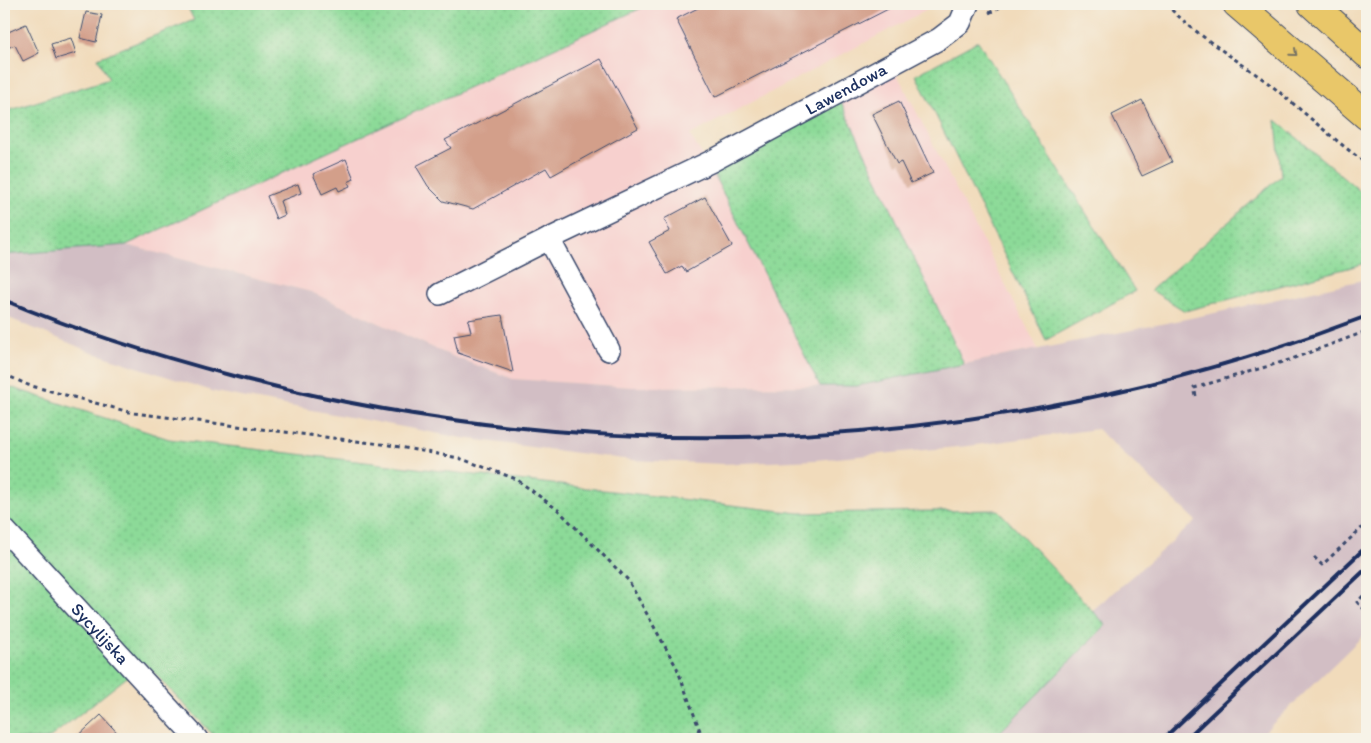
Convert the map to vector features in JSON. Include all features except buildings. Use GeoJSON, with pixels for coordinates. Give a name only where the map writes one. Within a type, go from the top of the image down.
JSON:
{"type":"FeatureCollection","features":[{"type":"Feature","properties":{"kind":"main road"},"geometry":{"type":"LineString","coordinates":[[1229,4],[1257,22]]}},
{"type":"Feature","properties":{"kind":"main road"},"geometry":{"type":"LineString","coordinates":[[1237,4],[1367,116]]}},
{"type":"Feature","properties":{"kind":"main road"},"geometry":{"type":"LineString","coordinates":[[1316,6],[1367,54]]}},
{"type":"Feature","properties":{"kind":"street","name":"Lawendowa"},"geometry":{"type":"LineString","coordinates":[[440,294],[549,239],[712,161],[939,39],[960,23],[968,4]]}},
{"type":"Feature","properties":{"kind":"street"},"geometry":{"type":"LineString","coordinates":[[549,239],[609,350]]}},
{"type":"Feature","properties":{"kind":"street","name":"Sycylijska"},"geometry":{"type":"LineString","coordinates":[[4,529],[197,739]]}},
{"type":"Feature","properties":{"kind":"path"},"geometry":{"type":"LineString","coordinates":[[988,13],[1006,4]]}},
{"type":"Feature","properties":{"kind":"path"},"geometry":{"type":"LineString","coordinates":[[1166,4],[1194,28],[1273,87],[1344,148],[1367,164]]}},
{"type":"Feature","properties":{"kind":"path"},"geometry":{"type":"LineString","coordinates":[[1196,396],[1194,388],[1289,360],[1367,331]]}},
{"type":"Feature","properties":{"kind":"path"},"geometry":{"type":"LineString","coordinates":[[4,374],[28,385],[133,413],[389,445],[459,458],[516,479],[558,510],[628,580],[677,668],[703,739]]}},
{"type":"Feature","properties":{"kind":"path"},"geometry":{"type":"LineString","coordinates":[[1314,557],[1322,565],[1367,523]]}},
{"type":"Feature","properties":{"kind":"path"},"geometry":{"type":"LineString","coordinates":[[1365,610],[1357,602],[1367,592]]}},
{"type":"Feature","properties":{"kind":"path"},"geometry":{"type":"LineString","coordinates":[[696,739],[699,728]]}},
{"type":"Feature","properties":{"kind":"shaded area"},"geometry":{"type":"Polygon","coordinates":[[[650,4],[938,4],[690,135],[711,169],[820,386],[632,387],[513,379],[449,355],[311,292],[126,245],[650,4]]]}},
{"type":"Feature","properties":{"kind":"shaded area"},"geometry":{"type":"Polygon","coordinates":[[[895,70],[1038,349],[964,364],[840,100],[895,70]]]}},
{"type":"Feature","properties":{"kind":"shaded area"},"geometry":{"type":"Polygon","coordinates":[[[126,245],[311,292],[449,355],[513,379],[632,387],[857,386],[1210,314],[1367,279],[1367,632],[1257,739],[943,739],[1196,521],[1097,429],[968,446],[815,460],[723,464],[632,460],[462,438],[215,392],[91,352],[4,316],[4,255],[126,245]]]}},
{"type":"Feature","properties":{"kind":"green space"},"geometry":{"type":"Polygon","coordinates":[[[186,4],[650,4],[126,245],[4,255],[4,112],[109,79],[98,58],[194,20],[186,4]]]}},
{"type":"Feature","properties":{"kind":"green space"},"geometry":{"type":"Polygon","coordinates":[[[978,41],[1135,291],[1046,340],[916,75],[978,41]]]}},
{"type":"Feature","properties":{"kind":"green space"},"geometry":{"type":"Polygon","coordinates":[[[840,100],[964,364],[857,386],[820,386],[711,169],[840,100]]]}},
{"type":"Feature","properties":{"kind":"green space"},"geometry":{"type":"Polygon","coordinates":[[[1276,120],[1367,197],[1367,263],[1185,311],[1151,290],[1281,176],[1276,120]]]}},
{"type":"Feature","properties":{"kind":"green space"},"geometry":{"type":"Polygon","coordinates":[[[4,385],[169,439],[799,513],[998,510],[1106,625],[993,739],[217,739],[145,663],[48,739],[4,739],[4,385]]]}},
{"type":"Feature","properties":{"kind":"railway"},"geometry":{"type":"LineString","coordinates":[[4,300],[90,333],[178,361],[237,377],[378,408],[521,428],[664,437],[807,435],[949,422],[1091,397],[1230,362],[1367,316]]}},
{"type":"Feature","properties":{"kind":"railway"},"geometry":{"type":"LineString","coordinates":[[1163,739],[1367,546]]}},
{"type":"Feature","properties":{"kind":"railway"},"geometry":{"type":"LineString","coordinates":[[1186,739],[1367,568]]}}]}
